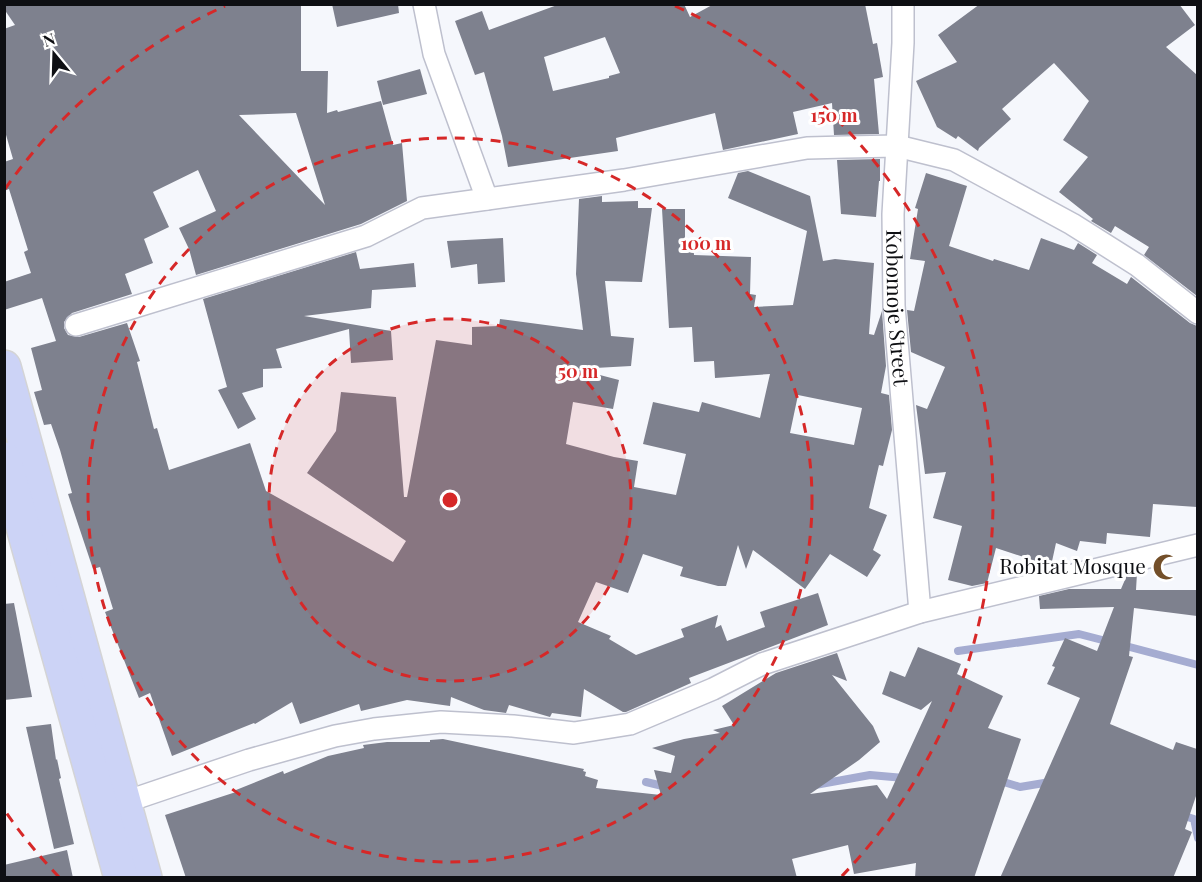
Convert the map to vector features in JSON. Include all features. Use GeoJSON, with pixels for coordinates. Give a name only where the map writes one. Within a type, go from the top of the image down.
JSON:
{"type":"FeatureCollection","features":[{"type":"Feature","properties":{"kind":"highway"},"geometry":{"type":"LineString","coordinates":[[4,367],[145,878]]}},
{"type":"Feature","properties":{"kind":"highway"},"geometry":{"type":"LineString","coordinates":[[4,459],[120,878]]}},
{"type":"Feature","properties":{"kind":"street"},"geometry":{"type":"LineString","coordinates":[[424,4],[434,54],[487,199]]}},
{"type":"Feature","properties":{"kind":"street","name":"Kobomoje Street"},"geometry":{"type":"LineString","coordinates":[[903,4],[903,43],[893,214],[894,306],[920,612]]}},
{"type":"Feature","properties":{"kind":"street"},"geometry":{"type":"LineString","coordinates":[[76,326],[366,236],[422,208],[647,177],[807,148],[897,146],[954,160],[1072,224],[1137,265],[1197,312]]}},
{"type":"Feature","properties":{"kind":"street"},"geometry":{"type":"LineString","coordinates":[[125,802],[249,760],[335,736],[374,729],[441,722],[513,726],[574,733],[630,724],[713,689],[762,664],[920,612],[1197,545]]}},
{"type":"Feature","properties":{"kind":"building"},"geometry":{"type":"Polygon","coordinates":[[[4,4],[301,4],[301,71],[328,71],[327,113],[381,101],[393,145],[402,143],[407,201],[361,224],[196,275],[189,249],[179,228],[216,211],[198,170],[153,192],[169,227],[144,239],[153,263],[125,274],[132,294],[72,313],[64,322],[64,328],[68,335],[79,337],[127,323],[140,361],[137,362],[154,429],[157,428],[169,470],[250,443],[266,491],[393,562],[406,541],[307,473],[336,431],[341,392],[396,397],[404,497],[407,497],[436,340],[472,345],[472,327],[499,326],[500,319],[583,330],[576,274],[579,199],[602,196],[602,202],[638,201],[638,208],[652,208],[642,282],[605,281],[611,336],[634,338],[631,366],[577,369],[619,380],[613,409],[573,402],[566,444],[638,461],[634,487],[676,495],[686,454],[643,444],[653,402],[699,412],[702,402],[760,418],[770,374],[715,378],[714,361],[694,362],[692,327],[669,328],[662,209],[685,209],[685,244],[693,243],[694,255],[751,257],[750,294],[756,295],[754,307],[793,305],[807,231],[728,198],[738,173],[748,171],[810,196],[823,261],[835,259],[874,263],[869,334],[874,335],[882,311],[886,366],[881,393],[889,395],[892,430],[883,466],[879,465],[869,508],[887,515],[873,550],[881,555],[867,577],[830,554],[805,589],[753,550],[746,569],[738,545],[726,586],[718,586],[680,576],[683,567],[643,554],[628,593],[596,582],[578,622],[611,636],[609,639],[636,655],[684,637],[681,629],[718,615],[715,628],[721,625],[727,641],[765,627],[760,612],[818,593],[828,625],[689,678],[691,683],[626,712],[584,689],[581,717],[552,713],[550,717],[509,705],[506,713],[484,710],[451,697],[450,706],[407,700],[361,711],[359,704],[300,724],[292,702],[255,724],[172,756],[150,693],[139,698],[105,612],[113,609],[100,567],[93,569],[68,494],[72,493],[60,450],[51,424],[44,425],[34,392],[42,390],[31,348],[56,341],[42,298],[4,310],[4,282],[31,273],[24,252],[28,250],[9,189],[4,191],[4,162],[13,159],[4,128],[4,29],[15,25],[4,9],[4,4]],[[296,113],[239,115],[325,205],[296,113]],[[798,395],[790,433],[854,445],[862,408],[798,395]]]}},
{"type":"Feature","properties":{"kind":"building"},"geometry":{"type":"Polygon","coordinates":[[[332,4],[398,4],[399,13],[337,27],[332,4]]]}},
{"type":"Feature","properties":{"kind":"building"},"geometry":{"type":"Polygon","coordinates":[[[560,4],[684,4],[690,17],[714,4],[865,4],[873,44],[877,43],[883,77],[874,79],[879,134],[834,135],[832,103],[793,112],[798,134],[723,150],[715,113],[616,138],[618,151],[508,167],[484,72],[475,75],[455,21],[482,11],[489,30],[560,4]],[[605,37],[544,57],[553,91],[609,78],[609,76],[620,73],[605,37]]]}},
{"type":"Feature","properties":{"kind":"building"},"geometry":{"type":"Polygon","coordinates":[[[980,4],[1179,4],[1195,25],[1166,47],[1197,75],[1197,296],[1144,255],[1149,247],[1115,226],[1111,233],[1091,221],[1093,219],[1059,192],[1088,157],[1063,140],[1089,101],[1054,63],[1002,109],[1011,119],[978,151],[958,136],[956,139],[937,127],[916,81],[957,62],[938,35],[980,4]]]}},
{"type":"Feature","properties":{"kind":"building"},"geometry":{"type":"Polygon","coordinates":[[[420,69],[427,94],[383,105],[377,81],[420,69]]]}},
{"type":"Feature","properties":{"kind":"building"},"geometry":{"type":"Polygon","coordinates":[[[880,159],[876,217],[841,214],[837,160],[880,159]]]}},
{"type":"Feature","properties":{"kind":"building"},"geometry":{"type":"Polygon","coordinates":[[[926,173],[967,186],[949,246],[1029,270],[1041,238],[1074,250],[1078,243],[1097,255],[1092,263],[1127,284],[1131,277],[1197,326],[1197,507],[1153,504],[1150,537],[1107,533],[1106,544],[1080,541],[1077,551],[1056,543],[1051,566],[996,548],[987,583],[972,586],[948,580],[962,526],[933,518],[946,472],[925,474],[916,405],[927,409],[945,367],[911,352],[907,310],[914,311],[925,261],[910,259],[918,209],[915,208],[926,173]]]}},
{"type":"Feature","properties":{"kind":"building"},"geometry":{"type":"Polygon","coordinates":[[[503,238],[505,282],[478,284],[477,264],[451,268],[447,241],[503,238]]]}},
{"type":"Feature","properties":{"kind":"building"},"geometry":{"type":"Polygon","coordinates":[[[356,252],[360,269],[414,263],[416,287],[372,290],[371,308],[304,316],[391,331],[393,360],[351,363],[349,329],[276,349],[282,368],[263,369],[263,387],[242,393],[256,419],[238,429],[218,390],[227,387],[203,299],[356,252]]]}},
{"type":"Feature","properties":{"kind":"building"},"geometry":{"type":"Polygon","coordinates":[[[1137,573],[1136,590],[1197,590],[1197,616],[1134,608],[1129,656],[1133,657],[1110,724],[1173,750],[1176,742],[1197,749],[1197,793],[1185,829],[1192,832],[1173,878],[1000,878],[1080,698],[1047,684],[1055,667],[1052,666],[1065,638],[1097,651],[1114,607],[1040,609],[1039,596],[1069,589],[1121,589],[1127,575],[1137,573]]]}},
{"type":"Feature","properties":{"kind":"building"},"geometry":{"type":"Polygon","coordinates":[[[14,603],[32,697],[4,700],[4,604],[14,603]]]}},
{"type":"Feature","properties":{"kind":"building"},"geometry":{"type":"Polygon","coordinates":[[[918,647],[961,664],[957,674],[1003,696],[988,728],[1021,739],[974,878],[915,878],[916,863],[854,874],[848,845],[792,859],[797,878],[389,878],[389,876],[186,878],[165,815],[236,792],[236,790],[283,771],[284,774],[328,756],[364,748],[363,745],[387,742],[430,742],[430,740],[443,739],[584,769],[585,776],[598,780],[596,788],[661,795],[654,770],[671,773],[675,756],[652,748],[684,739],[720,733],[713,730],[734,725],[722,706],[776,673],[837,653],[847,681],[832,675],[873,726],[880,742],[859,760],[810,794],[877,785],[887,799],[932,701],[921,710],[882,694],[890,671],[905,677],[918,647]]]}},
{"type":"Feature","properties":{"kind":"building"},"geometry":{"type":"Polygon","coordinates":[[[51,724],[61,778],[59,779],[74,844],[54,849],[26,727],[51,724]]]}},
{"type":"Feature","properties":{"kind":"building"},"geometry":{"type":"Polygon","coordinates":[[[67,850],[73,878],[4,878],[4,865],[67,850]]]}},
{"type":"Feature","properties":{"kind":"waterway"},"geometry":{"type":"LineString","coordinates":[[958,651],[1079,634],[1110,642]]}},
{"type":"Feature","properties":{"kind":"waterway"},"geometry":{"type":"LineString","coordinates":[[1122,645],[1198,665]]}},
{"type":"Feature","properties":{"kind":"waterway"},"geometry":{"type":"LineString","coordinates":[[815,785],[870,775],[904,778]]}},
{"type":"Feature","properties":{"kind":"waterway"},"geometry":{"type":"LineString","coordinates":[[997,780],[1020,787],[1050,782]]}},
{"type":"Feature","properties":{"kind":"waterway"},"geometry":{"type":"LineString","coordinates":[[646,782],[667,787]]}},
{"type":"Feature","properties":{"kind":"waterway"},"geometry":{"type":"LineString","coordinates":[[1181,815],[1194,819],[1198,838]]}},
{"type":"Feature","properties":{"kind":"place","name":"Robitat Mosque"},"geometry":{"type":"Point","coordinates":[1166,567]}}]}
